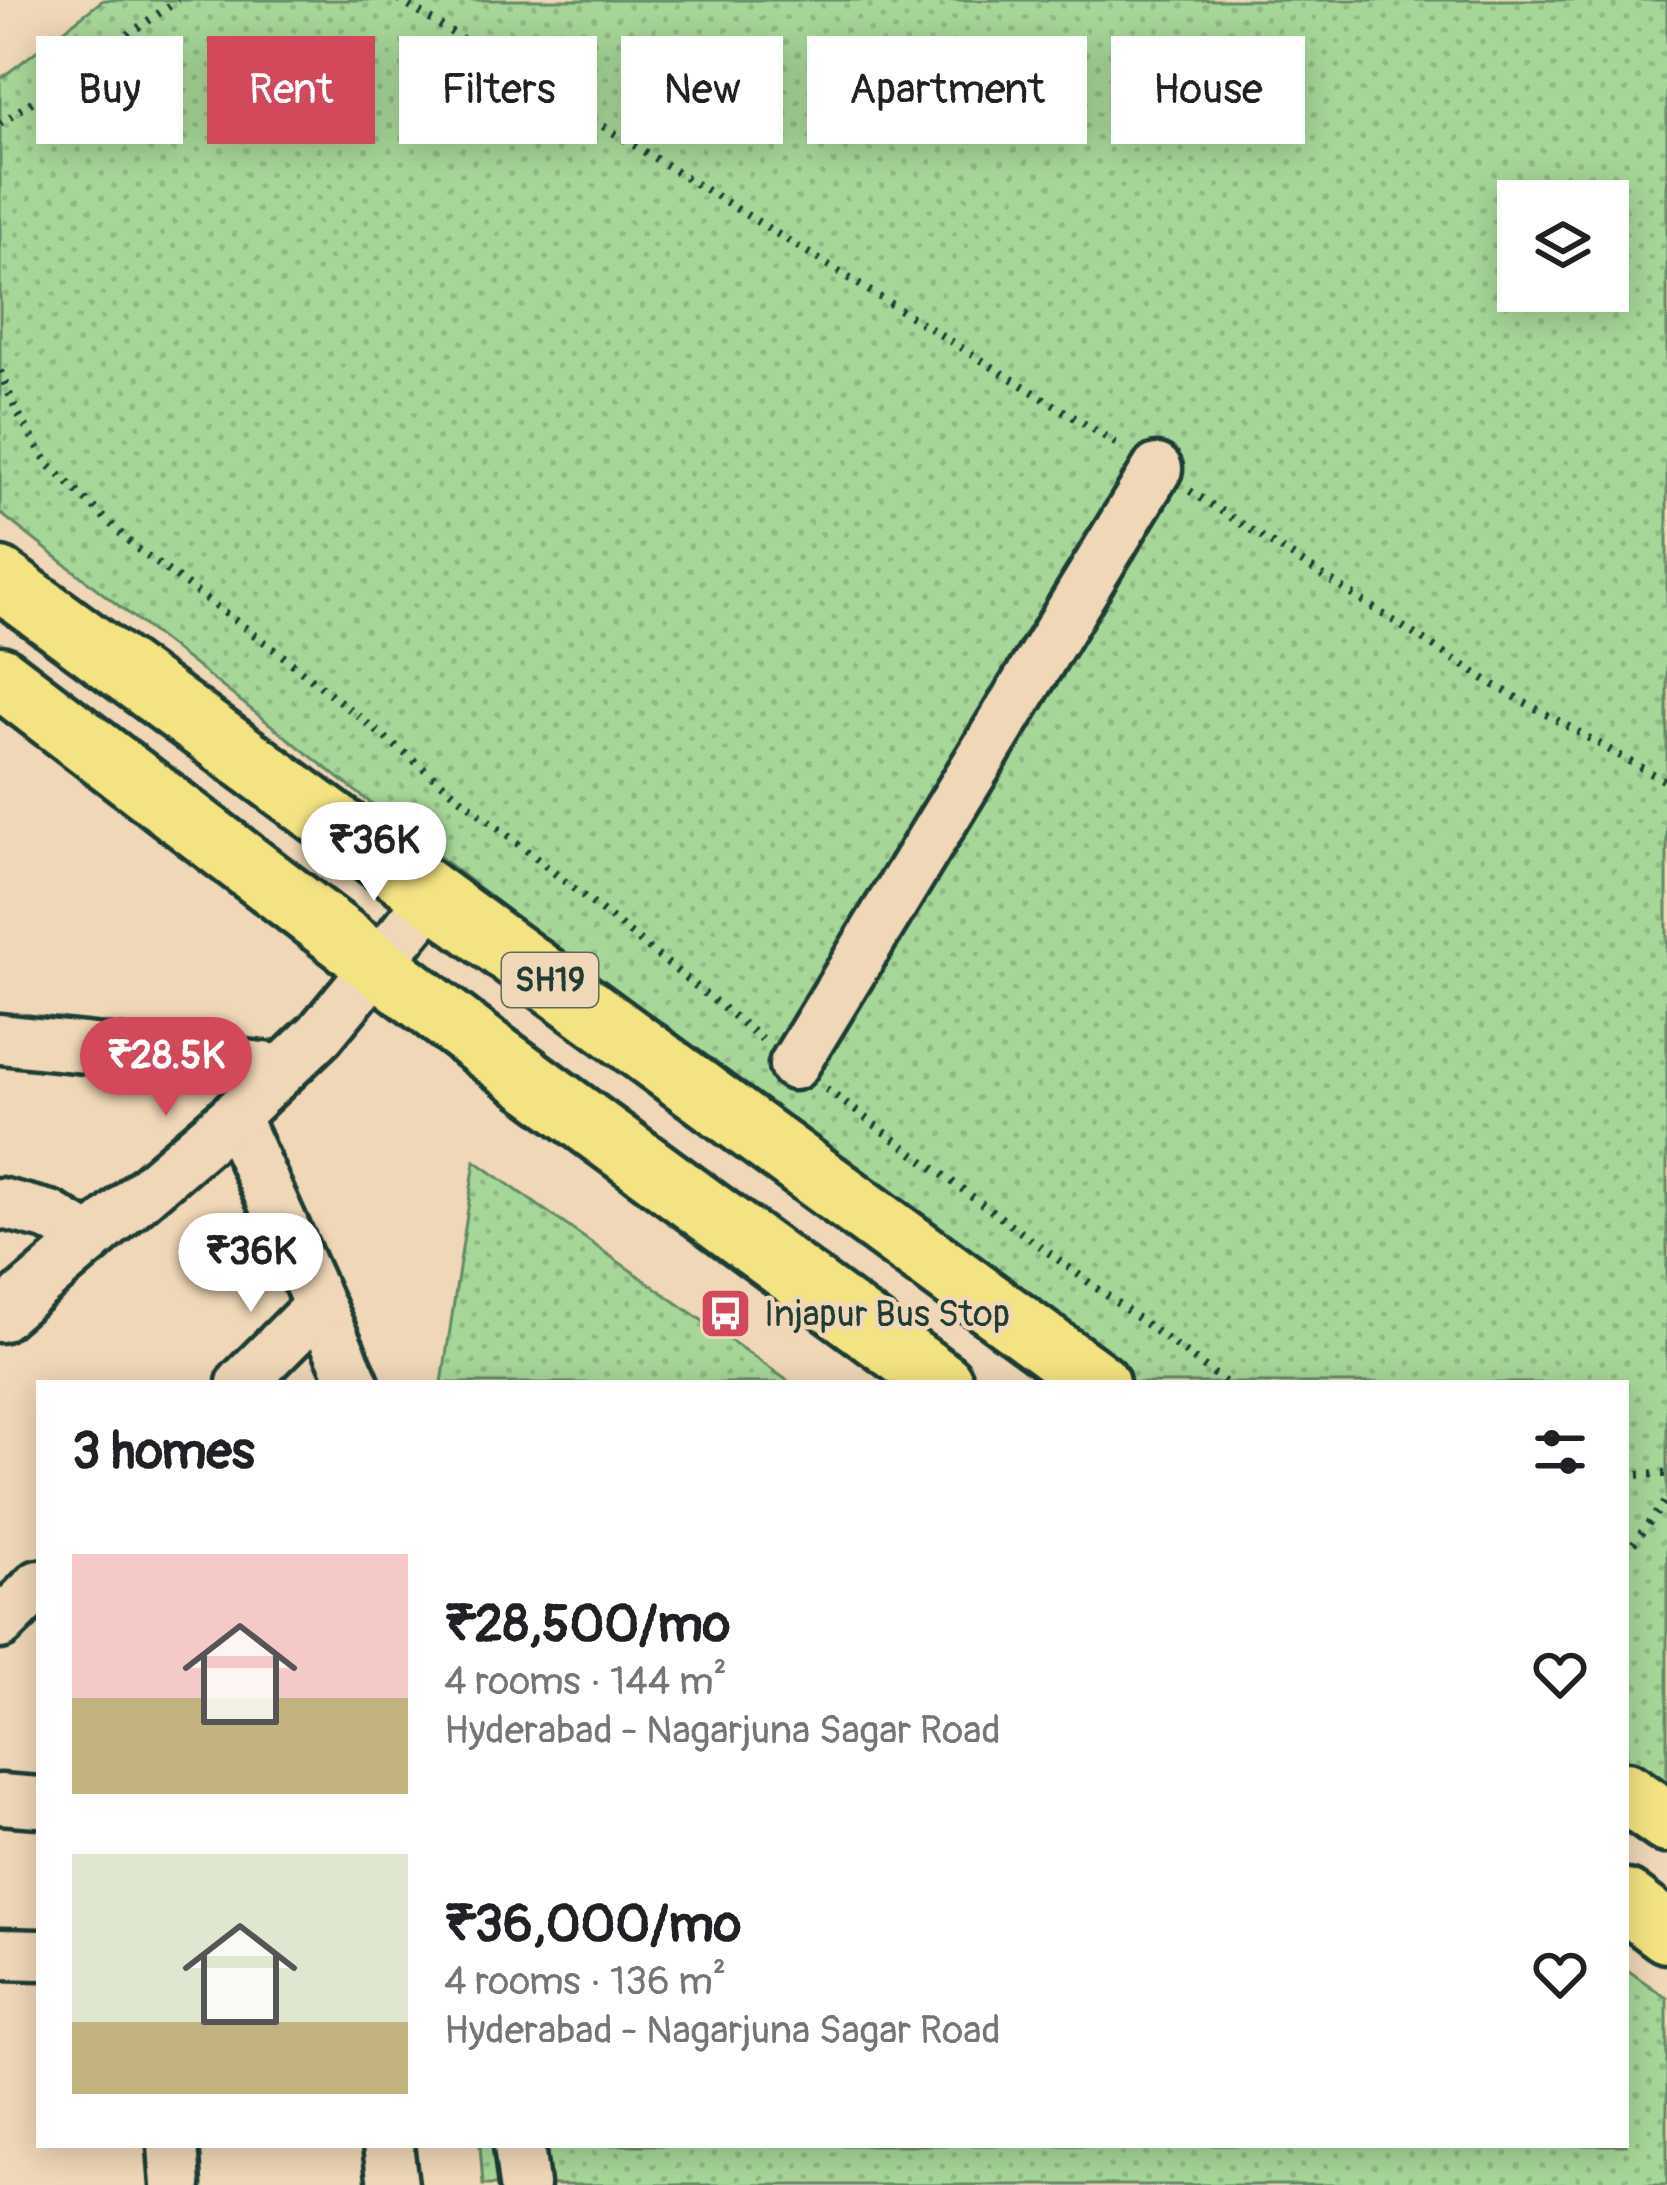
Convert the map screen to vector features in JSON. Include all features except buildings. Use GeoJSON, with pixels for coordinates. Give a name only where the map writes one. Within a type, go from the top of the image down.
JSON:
{"type":"FeatureCollection","features":[{"type":"Feature","properties":{"kind":"main road","name":"SH19"},"geometry":{"type":"LineString","coordinates":[[0,579],[1094,1380]]}},
{"type":"Feature","properties":{"kind":"main road","name":"SH19"},"geometry":{"type":"LineString","coordinates":[[0,677],[378,966],[938,1380]]}},
{"type":"Feature","properties":{"kind":"main road"},"geometry":{"type":"LineString","coordinates":[[1629,1794],[1667,1822]]}},
{"type":"Feature","properties":{"kind":"main road"},"geometry":{"type":"LineString","coordinates":[[1629,1903],[1667,1932]]}},
{"type":"Feature","properties":{"kind":"street"},"geometry":{"type":"LineString","coordinates":[[794,1064],[1157,469]]}},
{"type":"Feature","properties":{"kind":"street"},"geometry":{"type":"LineString","coordinates":[[0,1317],[234,1117],[320,1034],[436,894]]}},
{"type":"Feature","properties":{"kind":"street"},"geometry":{"type":"LineString","coordinates":[[0,1039],[281,1069]]}},
{"type":"Feature","properties":{"kind":"street"},"geometry":{"type":"LineString","coordinates":[[234,1117],[353,1380]]}},
{"type":"Feature","properties":{"kind":"street"},"geometry":{"type":"LineString","coordinates":[[0,1203],[50,1216],[89,1240]]}},
{"type":"Feature","properties":{"kind":"street"},"geometry":{"type":"LineString","coordinates":[[245,1380],[320,1306]]}},
{"type":"Feature","properties":{"kind":"street"},"geometry":{"type":"LineString","coordinates":[[0,1624],[36,1589]]}},
{"type":"Feature","properties":{"kind":"street"},"geometry":{"type":"LineString","coordinates":[[0,1799],[36,1802]]}},
{"type":"Feature","properties":{"kind":"street"},"geometry":{"type":"LineString","coordinates":[[0,1954],[36,1954]]}},
{"type":"Feature","properties":{"kind":"street"},"geometry":{"type":"LineString","coordinates":[[173,2148],[176,2185]]}},
{"type":"Feature","properties":{"kind":"street"},"geometry":{"type":"LineString","coordinates":[[388,2148],[393,2185]]}},
{"type":"Feature","properties":{"kind":"street"},"geometry":{"type":"LineString","coordinates":[[518,2148],[524,2185]]}},
{"type":"Feature","properties":{"kind":"path"},"geometry":{"type":"LineString","coordinates":[[0,124],[178,0]]}},
{"type":"Feature","properties":{"kind":"path"},"geometry":{"type":"LineString","coordinates":[[399,0],[1157,469],[1494,685],[1667,782]]}},
{"type":"Feature","properties":{"kind":"path"},"geometry":{"type":"LineString","coordinates":[[0,370],[16,410],[49,464],[135,547],[278,652],[892,1141],[1222,1380]]}},
{"type":"Feature","properties":{"kind":"path"},"geometry":{"type":"LineString","coordinates":[[1629,1475],[1667,1474]]}},
{"type":"Feature","properties":{"kind":"path"},"geometry":{"type":"LineString","coordinates":[[1629,1549],[1667,1499]]}},
{"type":"Feature","properties":{"kind":"green space"},"geometry":{"type":"Polygon","coordinates":[[[103,0],[1667,0],[1667,1817],[1629,1787],[1629,1380],[1108,1380],[0,513],[0,79],[36,51],[36,144],[183,144],[183,36],[56,36],[103,0]]]}},
{"type":"Feature","properties":{"kind":"green space"},"geometry":{"type":"Polygon","coordinates":[[[475,1161],[787,1380],[442,1380],[475,1161]]]}},
{"type":"Feature","properties":{"kind":"green space"},"geometry":{"type":"Polygon","coordinates":[[[1629,1971],[1667,1998],[1667,2185],[483,2185],[480,2148],[1629,2148],[1629,1971]]]}},
{"type":"Feature","properties":{"kind":"place","name":"Injapur Bus Stop"},"geometry":{"type":"Point","coordinates":[725,1314]}}]}
